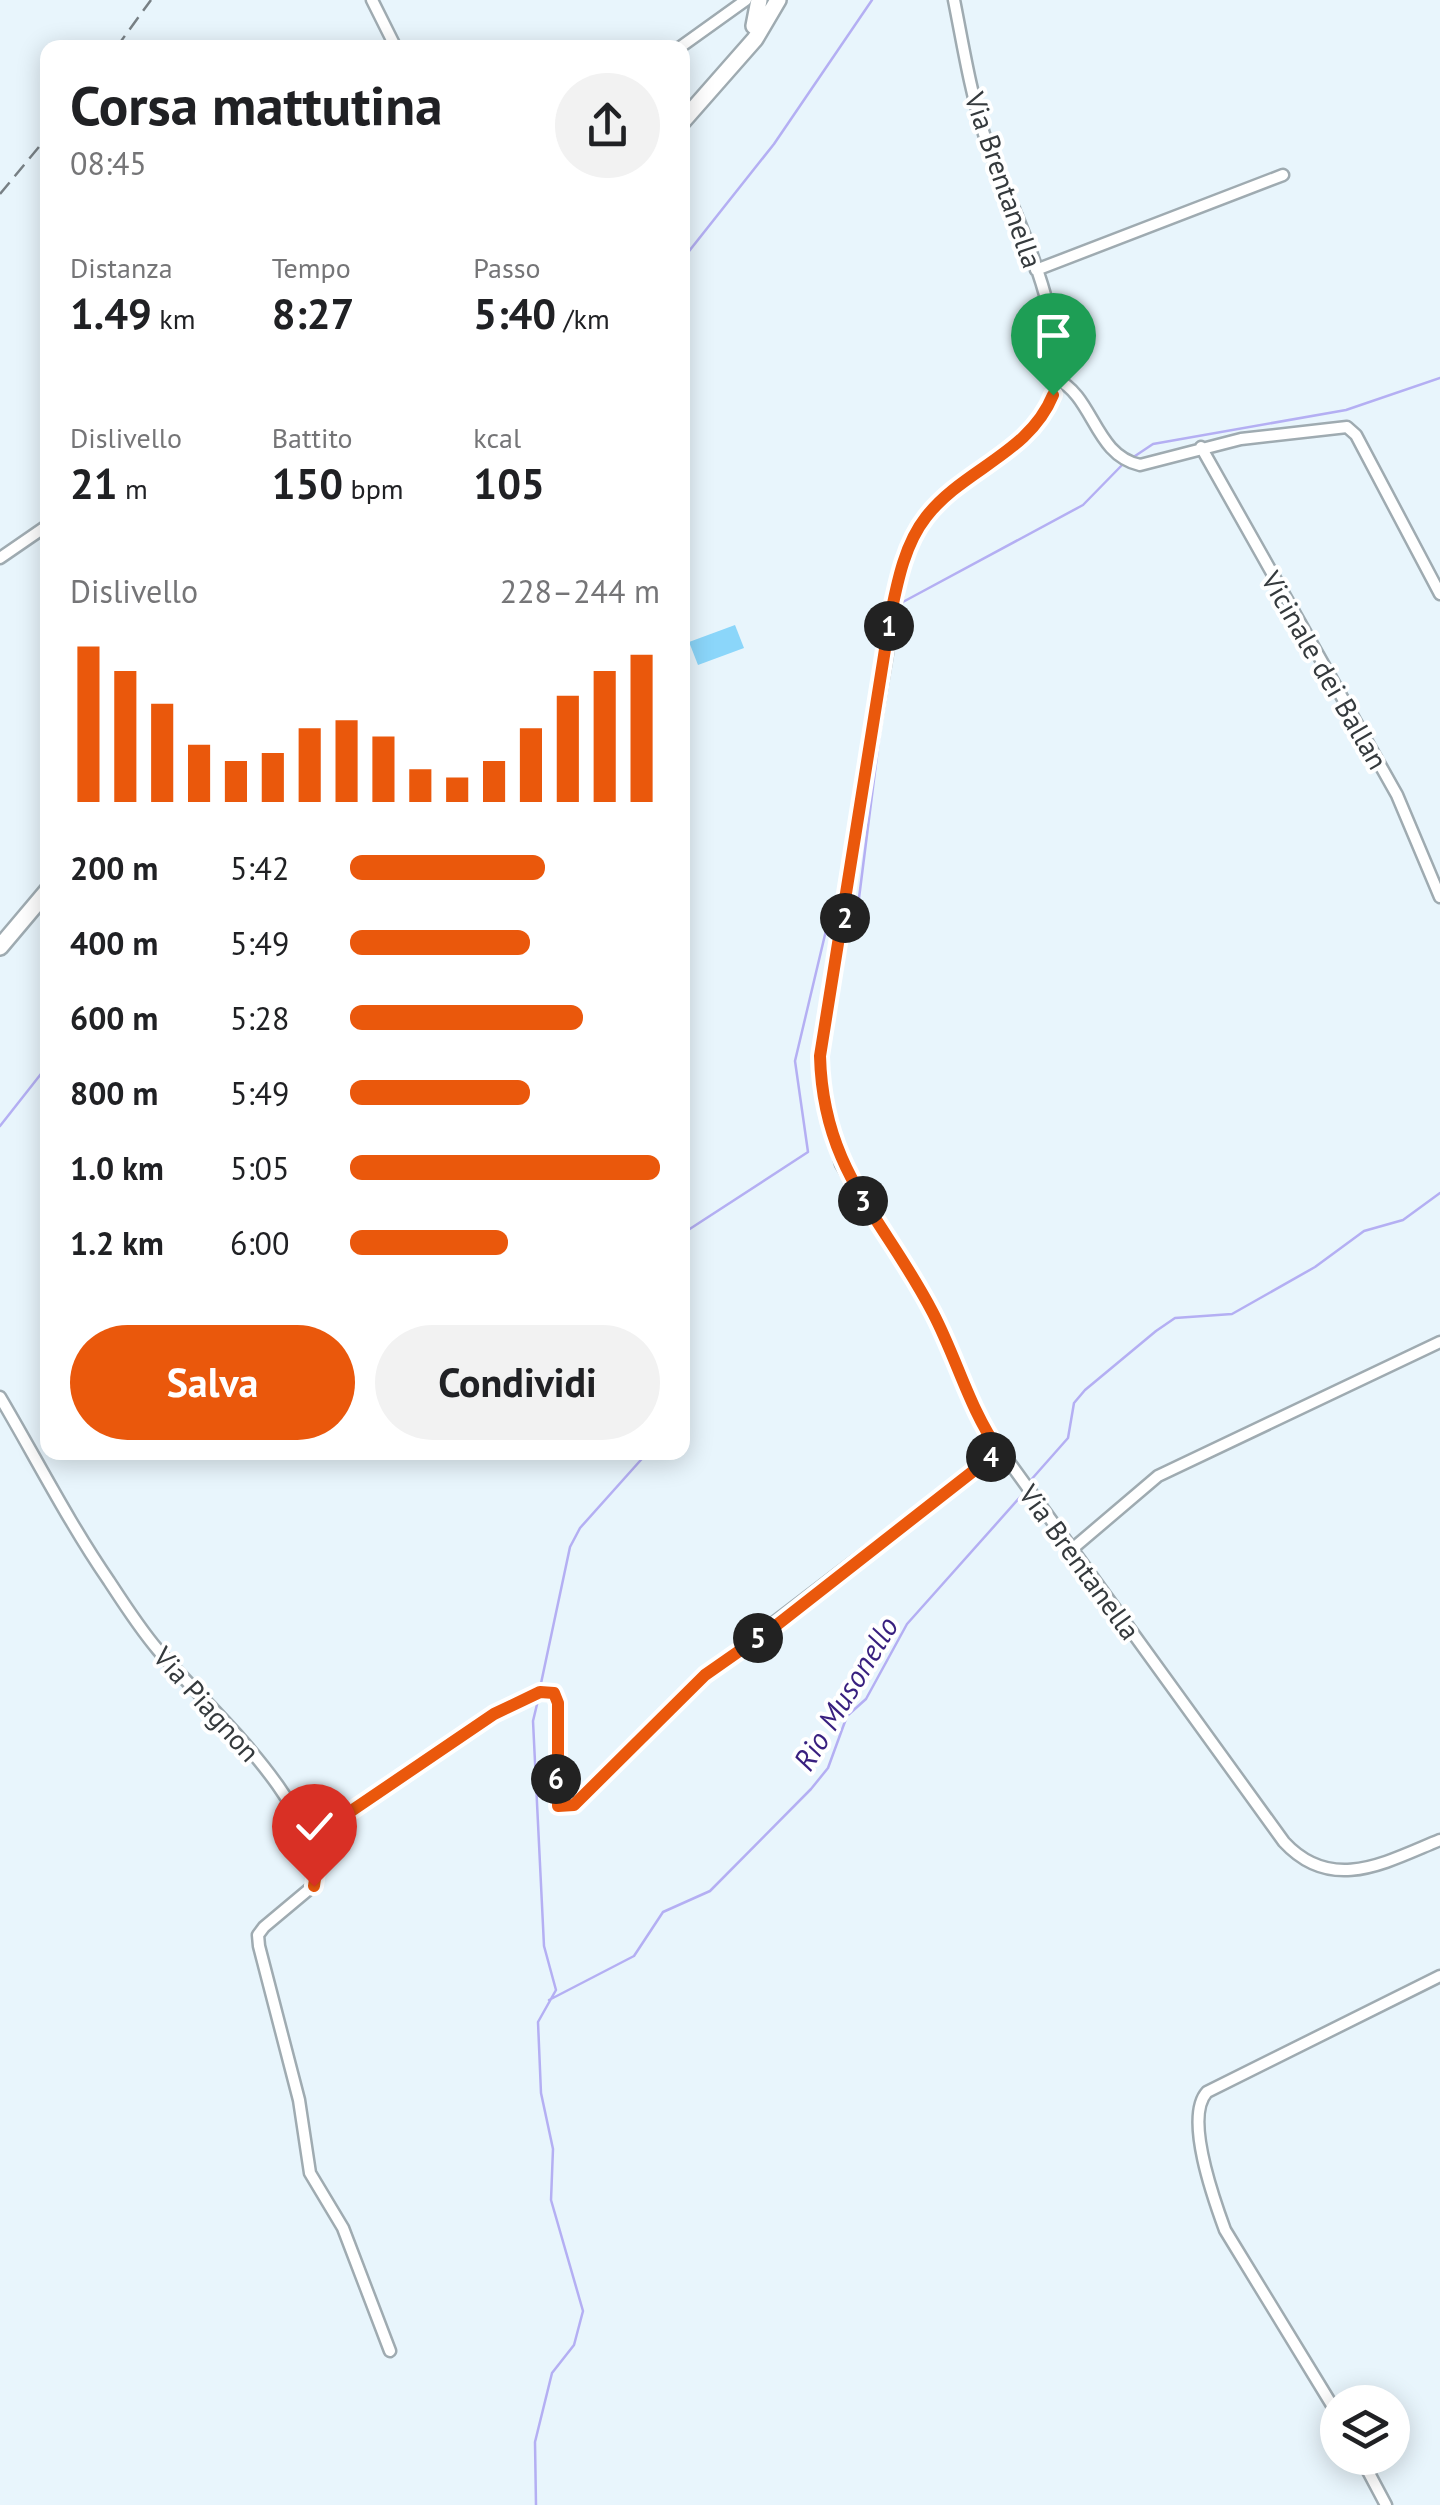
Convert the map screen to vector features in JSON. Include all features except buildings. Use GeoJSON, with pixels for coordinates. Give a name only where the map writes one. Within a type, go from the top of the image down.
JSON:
{"type":"FeatureCollection","features":[{"type":"Feature","properties":{"kind":"main road"},"geometry":{"type":"LineString","coordinates":[[690,113],[755,40],[770,1]]}},
{"type":"Feature","properties":{"kind":"main road"},"geometry":{"type":"LineString","coordinates":[[0,948],[40,900]]}},
{"type":"Feature","properties":{"kind":"street"},"geometry":{"type":"LineString","coordinates":[[372,0],[392,40]]}},
{"type":"Feature","properties":{"kind":"street"},"geometry":{"type":"LineString","coordinates":[[690,41],[746,0]]}},
{"type":"Feature","properties":{"kind":"street","name":"Via Brentanella"},"geometry":{"type":"LineString","coordinates":[[954,0],[975,106],[1036,270],[1054,344],[1056,379],[1049,404],[1033,428],[932,509],[908,551],[890,618],[820,1056],[826,1116],[841,1164],[924,1298],[974,1410],[999,1451],[1277,1832],[1300,1857],[1331,1871],[1352,1872],[1440,1840]]}},
{"type":"Feature","properties":{"kind":"street"},"geometry":{"type":"LineString","coordinates":[[1036,270],[1284,174]]}},
{"type":"Feature","properties":{"kind":"street"},"geometry":{"type":"LineString","coordinates":[[1056,379],[1066,384],[1110,449],[1140,465],[1201,447],[1346,427],[1356,436],[1440,594]]}},
{"type":"Feature","properties":{"kind":"street","name":"Vicinale dei Ballan"},"geometry":{"type":"LineString","coordinates":[[1201,447],[1397,795],[1440,897]]}},
{"type":"Feature","properties":{"kind":"street"},"geometry":{"type":"LineString","coordinates":[[0,558],[40,530]]}},
{"type":"Feature","properties":{"kind":"street"},"geometry":{"type":"LineString","coordinates":[[1071,1550],[1158,1476],[1440,1342]]}},
{"type":"Feature","properties":{"kind":"street","name":"Via Piagnon"},"geometry":{"type":"LineString","coordinates":[[0,1397],[106,1578],[158,1650],[258,1759],[307,1841],[316,1872],[314,1886],[264,1927],[258,1935],[259,1946],[299,2100],[310,2174],[343,2228],[390,2351]]}},
{"type":"Feature","properties":{"kind":"street"},"geometry":{"type":"LineString","coordinates":[[307,1841],[494,1714],[540,1692],[554,1693],[558,1703],[558,1806],[574,1805],[705,1675],[778,1624],[999,1451]]}},
{"type":"Feature","properties":{"kind":"street"},"geometry":{"type":"LineString","coordinates":[[1320,2386],[1225,2230],[1212,2197],[1196,2112],[1207,2092],[1440,1976]]}},
{"type":"Feature","properties":{"kind":"street"},"geometry":{"type":"LineString","coordinates":[[1369,2475],[1386,2505]]}},
{"type":"Feature","properties":{"kind":"shaded area"},"geometry":{"type":"Polygon","coordinates":[[[735,625],[744,648],[698,665],[690,642],[735,625]]]}},
{"type":"Feature","properties":{"kind":"waterway"},"geometry":{"type":"LineString","coordinates":[[690,250],[774,144],[872,0]]}},
{"type":"Feature","properties":{"kind":"waterway"},"geometry":{"type":"LineString","coordinates":[[1132,458],[1153,444],[1346,410],[1440,378]]}},
{"type":"Feature","properties":{"kind":"waterway"},"geometry":{"type":"LineString","coordinates":[[901,603],[1083,505],[1125,462]]}},
{"type":"Feature","properties":{"kind":"waterway"},"geometry":{"type":"LineString","coordinates":[[851,911],[858,906],[883,708]]}},
{"type":"Feature","properties":{"kind":"waterway"},"geometry":{"type":"LineString","coordinates":[[690,1229],[808,1152],[795,1061],[828,922],[840,915]]}},
{"type":"Feature","properties":{"kind":"waterway"},"geometry":{"type":"LineString","coordinates":[[0,1126],[40,1075]]}},
{"type":"Feature","properties":{"kind":"waterway","name":"Rio Musonello"},"geometry":{"type":"LineString","coordinates":[[1030,1481],[1068,1438],[1074,1403],[1156,1331],[1175,1318],[1232,1314],[1315,1267],[1364,1231],[1403,1220],[1440,1193]]}},
{"type":"Feature","properties":{"kind":"waterway"},"geometry":{"type":"LineString","coordinates":[[540,1688],[570,1547],[580,1528],[641,1460]]}},
{"type":"Feature","properties":{"kind":"waterway","name":"Rio Musonello"},"geometry":{"type":"LineString","coordinates":[[549,2000],[634,1956],[663,1912],[710,1891],[811,1789],[828,1768],[847,1716],[866,1699],[907,1624],[1022,1495]]}},
{"type":"Feature","properties":{"kind":"waterway"},"geometry":{"type":"LineString","coordinates":[[536,2505],[535,2442],[552,2373],[574,2345],[583,2311],[551,2200],[553,2149],[541,2093],[538,2022],[556,1990],[544,1946],[533,1721],[539,1696]]}},
{"type":"Feature","properties":{"kind":"railway"},"geometry":{"type":"LineString","coordinates":[[122,40],[151,0]]}},
{"type":"Feature","properties":{"kind":"railway"},"geometry":{"type":"LineString","coordinates":[[0,194],[40,146]]}},
{"type":"Feature","properties":{"kind":"route"},"geometry":{"type":"LineString","coordinates":[[314,1886],[316,1872],[307,1841],[332,1828],[494,1714],[540,1692],[554,1693],[558,1703],[558,1806],[564,1809],[574,1805],[705,1675],[778,1624],[999,1451],[974,1410],[924,1298],[841,1164],[826,1116],[820,1056],[846,916],[890,618],[908,551],[932,509],[1022,439],[1053,395]]}}]}
